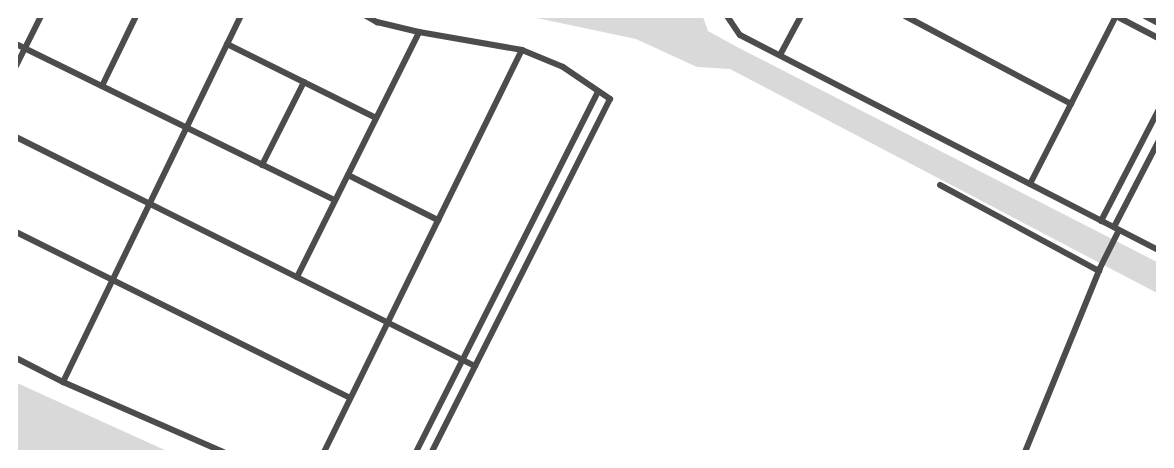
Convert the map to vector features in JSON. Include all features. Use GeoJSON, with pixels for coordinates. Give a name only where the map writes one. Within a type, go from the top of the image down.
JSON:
{"type":"FeatureCollection","features":[{"type":"Feature","properties":{"kind":"street"},"geometry":{"type":"LineString","coordinates":[[16,66],[41,16]]}},
{"type":"Feature","properties":{"kind":"street"},"geometry":{"type":"LineString","coordinates":[[102,86],[136,16]]}},
{"type":"Feature","properties":{"kind":"street"},"geometry":{"type":"LineString","coordinates":[[63,382],[241,16]]}},
{"type":"Feature","properties":{"kind":"street"},"geometry":{"type":"LineString","coordinates":[[366,16],[377,22],[419,32],[522,50],[563,67],[610,99],[432,452]]}},
{"type":"Feature","properties":{"kind":"street"},"geometry":{"type":"LineString","coordinates":[[727,16],[740,34],[1158,250]]}},
{"type":"Feature","properties":{"kind":"street"},"geometry":{"type":"LineString","coordinates":[[780,55],[801,16]]}},
{"type":"Feature","properties":{"kind":"street"},"geometry":{"type":"LineString","coordinates":[[905,16],[1071,104]]}},
{"type":"Feature","properties":{"kind":"street"},"geometry":{"type":"LineString","coordinates":[[1145,16],[1158,23]]}},
{"type":"Feature","properties":{"kind":"street"},"geometry":{"type":"LineString","coordinates":[[1030,184],[1116,17],[1158,38]]}},
{"type":"Feature","properties":{"kind":"street"},"geometry":{"type":"LineString","coordinates":[[297,277],[419,32]]}},
{"type":"Feature","properties":{"kind":"street"},"geometry":{"type":"LineString","coordinates":[[16,44],[335,200]]}},
{"type":"Feature","properties":{"kind":"street"},"geometry":{"type":"LineString","coordinates":[[228,44],[376,118]]}},
{"type":"Feature","properties":{"kind":"street"},"geometry":{"type":"LineString","coordinates":[[324,452],[522,50]]}},
{"type":"Feature","properties":{"kind":"street"},"geometry":{"type":"LineString","coordinates":[[262,165],[304,82]]}},
{"type":"Feature","properties":{"kind":"street"},"geometry":{"type":"LineString","coordinates":[[416,452],[598,92]]}},
{"type":"Feature","properties":{"kind":"street"},"geometry":{"type":"LineString","coordinates":[[1101,221],[1158,111]]}},
{"type":"Feature","properties":{"kind":"street"},"geometry":{"type":"LineString","coordinates":[[16,137],[475,366]]}},
{"type":"Feature","properties":{"kind":"street"},"geometry":{"type":"LineString","coordinates":[[1025,452],[1115,237],[1116,229],[1157,144]]}},
{"type":"Feature","properties":{"kind":"street"},"geometry":{"type":"LineString","coordinates":[[348,175],[438,220]]}},
{"type":"Feature","properties":{"kind":"street"},"geometry":{"type":"LineString","coordinates":[[940,185],[1100,269]]}},
{"type":"Feature","properties":{"kind":"street"},"geometry":{"type":"LineString","coordinates":[[16,232],[350,398]]}},
{"type":"Feature","properties":{"kind":"street"},"geometry":{"type":"LineString","coordinates":[[16,358],[63,382],[222,452]]}},
{"type":"Feature","properties":{"kind":"shaded area"},"geometry":{"type":"Polygon","coordinates":[[[532,17],[703,17],[708,31],[739,48],[1157,262],[1157,293],[730,69],[697,67],[636,39],[532,17]]]}},
{"type":"Feature","properties":{"kind":"shaded area"},"geometry":{"type":"Polygon","coordinates":[[[17,383],[167,451],[17,451],[17,383]]]}}]}
